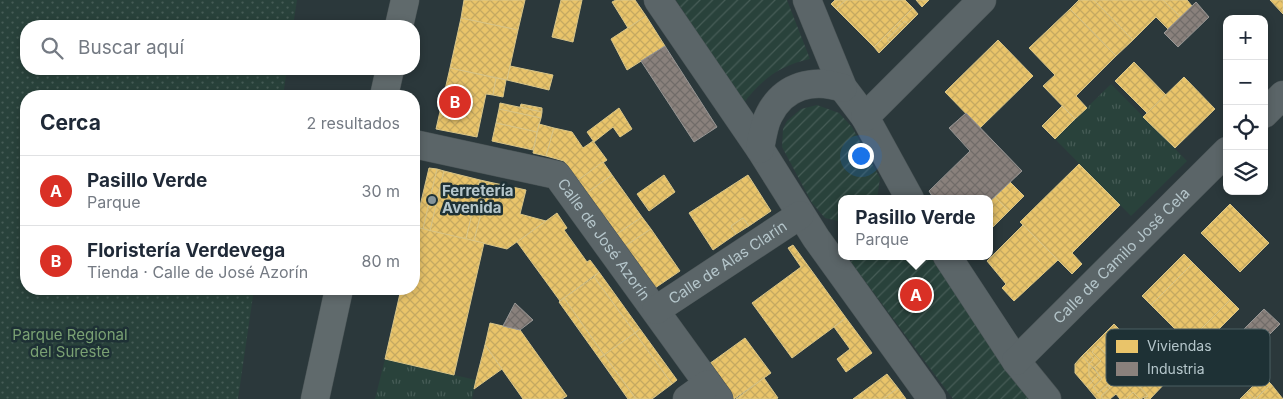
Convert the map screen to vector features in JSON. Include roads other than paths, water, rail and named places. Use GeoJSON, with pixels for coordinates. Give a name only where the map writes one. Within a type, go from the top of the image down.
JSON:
{"type":"FeatureCollection","features":[{"type":"Feature","properties":{"kind":"main road"},"geometry":{"type":"LineString","coordinates":[[400,20],[405,0]]}},
{"type":"Feature","properties":{"kind":"main road"},"geometry":{"type":"LineString","coordinates":[[385,90],[389,75]]}},
{"type":"Feature","properties":{"kind":"main road"},"geometry":{"type":"LineString","coordinates":[[315,399],[339,295]]}},
{"type":"Feature","properties":{"kind":"street"},"geometry":{"type":"LineString","coordinates":[[658,0],[760,149],[800,215],[932,399]]}},
{"type":"Feature","properties":{"kind":"street"},"geometry":{"type":"LineString","coordinates":[[807,0],[843,88],[865,117],[904,194]]}},
{"type":"Feature","properties":{"kind":"street"},"geometry":{"type":"LineString","coordinates":[[865,117],[982,0]]}},
{"type":"Feature","properties":{"kind":"street"},"geometry":{"type":"LineString","coordinates":[[760,149],[768,116],[781,97],[796,87],[816,83],[827,82],[843,88]]}},
{"type":"Feature","properties":{"kind":"street"},"geometry":{"type":"LineString","coordinates":[[1268,110],[1283,95]]}},
{"type":"Feature","properties":{"kind":"street","name":"Calle de José Azorín"},"geometry":{"type":"LineString","coordinates":[[420,145],[557,175],[656,310],[705,394]]}},
{"type":"Feature","properties":{"kind":"street","name":"Calle de Camilo José Cela"},"geometry":{"type":"LineString","coordinates":[[1016,360],[1223,155]]}},
{"type":"Feature","properties":{"kind":"street","name":"Calle de Alas Clarín"},"geometry":{"type":"LineString","coordinates":[[656,310],[800,215]]}},
{"type":"Feature","properties":{"kind":"street"},"geometry":{"type":"LineString","coordinates":[[816,238],[838,243]]}},
{"type":"Feature","properties":{"kind":"street"},"geometry":{"type":"LineString","coordinates":[[950,260],[1016,360],[1047,399]]}},
{"type":"Feature","properties":{"kind":"place","name":"Floristería Verdevega"},"geometry":{"type":"Point","coordinates":[455,102]}},
{"type":"Feature","properties":{"kind":"place","name":"Ferretería Avenida"},"geometry":{"type":"Point","coordinates":[432,200]}},
{"type":"Feature","properties":{"kind":"place","name":"Pasillo Verde"},"geometry":{"type":"Point","coordinates":[916,295]}},
{"type":"Feature","properties":{"kind":"park label","name":"Parque Regional del Sureste"},"geometry":{"type":"Point","coordinates":[70,344]}}]}
